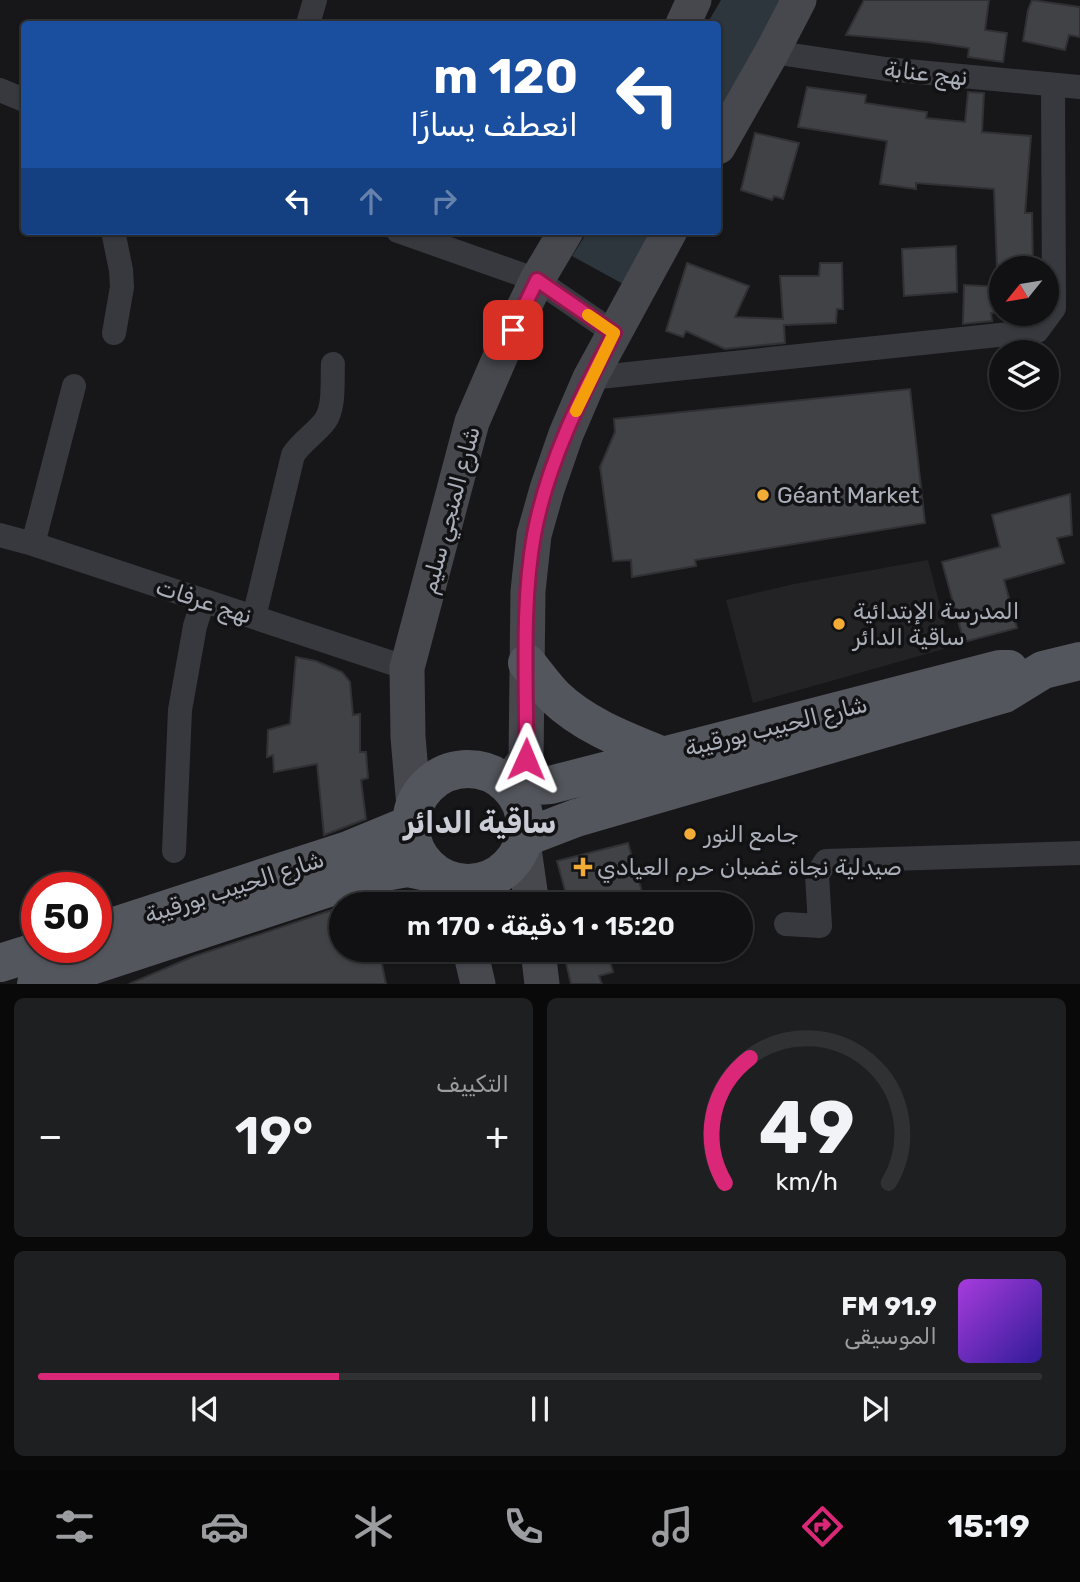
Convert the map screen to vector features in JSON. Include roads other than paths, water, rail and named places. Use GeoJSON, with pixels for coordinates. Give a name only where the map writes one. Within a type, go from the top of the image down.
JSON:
{"type":"FeatureCollection","features":[{"type":"Feature","properties":{"kind":"main road"},"geometry":{"type":"LineString","coordinates":[[684,21],[695,0]]}},
{"type":"Feature","properties":{"kind":"main road"},"geometry":{"type":"LineString","coordinates":[[721,142],[799,0]]}},
{"type":"Feature","properties":{"kind":"main road","name":"شارع المنجي سليم"},"geometry":{"type":"LineString","coordinates":[[412,815],[407,668],[472,422],[500,355],[537,280],[564,235]]}},
{"type":"Feature","properties":{"kind":"main road"},"geometry":{"type":"LineString","coordinates":[[530,892],[523,811],[508,786],[526,759],[528,591],[534,535],[566,434],[590,378],[668,235]]}},
{"type":"Feature","properties":{"kind":"main road","name":"شارع الحبيب بورقيبة"},"geometry":{"type":"LineString","coordinates":[[112,927],[348,850],[412,815],[420,794],[429,784],[454,771],[482,771],[508,786],[550,785],[1000,669],[1042,670],[1080,660]]}},
{"type":"Feature","properties":{"kind":"main road"},"geometry":{"type":"LineString","coordinates":[[527,663],[554,697],[573,712],[617,737],[661,755]]}},
{"type":"Feature","properties":{"kind":"main road","name":"شارع الحبيب بورقيبة"},"geometry":{"type":"LineString","coordinates":[[36,984],[368,875],[407,868],[446,886],[473,883],[499,875],[510,866],[524,840],[576,818],[1004,694],[1042,670]]}},
{"type":"Feature","properties":{"kind":"main road"},"geometry":{"type":"LineString","coordinates":[[412,815],[414,847],[427,867],[446,886]]}},
{"type":"Feature","properties":{"kind":"main road"},"geometry":{"type":"LineString","coordinates":[[0,963],[21,956]]}},
{"type":"Feature","properties":{"kind":"main road"},"geometry":{"type":"LineString","coordinates":[[473,962],[478,984]]}},
{"type":"Feature","properties":{"kind":"main road"},"geometry":{"type":"LineString","coordinates":[[539,962],[542,984]]}},
{"type":"Feature","properties":{"kind":"street"},"geometry":{"type":"LineString","coordinates":[[309,21],[315,0]]}},
{"type":"Feature","properties":{"kind":"street","name":"نهج عنابة"},"geometry":{"type":"LineString","coordinates":[[772,52],[886,69],[1080,87]]}},
{"type":"Feature","properties":{"kind":"street"},"geometry":{"type":"LineString","coordinates":[[590,378],[1037,331],[1054,308],[1053,85]]}},
{"type":"Feature","properties":{"kind":"street"},"geometry":{"type":"LineString","coordinates":[[0,90],[21,99]]}},
{"type":"Feature","properties":{"kind":"street"},"geometry":{"type":"LineString","coordinates":[[114,235],[122,287],[114,333]]}},
{"type":"Feature","properties":{"kind":"street"},"geometry":{"type":"LineString","coordinates":[[409,235],[537,280],[614,333]]}},
{"type":"Feature","properties":{"kind":"street"},"geometry":{"type":"LineString","coordinates":[[254,617],[293,455],[305,439],[327,419],[330,411],[333,364]]}},
{"type":"Feature","properties":{"kind":"street"},"geometry":{"type":"LineString","coordinates":[[33,544],[74,387]]}},
{"type":"Feature","properties":{"kind":"street","name":"نهج عرفات"},"geometry":{"type":"LineString","coordinates":[[0,535],[407,668]]}},
{"type":"Feature","properties":{"kind":"street"},"geometry":{"type":"LineString","coordinates":[[174,851],[180,710],[195,626],[203,601]]}},
{"type":"Feature","properties":{"kind":"street"},"geometry":{"type":"LineString","coordinates":[[786,924],[820,926],[817,875],[826,861],[1080,853]]}},
{"type":"Feature","properties":{"kind":"place","name":"Géant Market"},"geometry":{"type":"Point","coordinates":[763,495]}},
{"type":"Feature","properties":{"kind":"place","name":"المدرسة الإبتدائية ساقية الدائر"},"geometry":{"type":"Point","coordinates":[839,624]}},
{"type":"Feature","properties":{"kind":"place","name":"جامع النور"},"geometry":{"type":"Point","coordinates":[690,834]}},
{"type":"Feature","properties":{"kind":"place","name":"صيدلية نجاة غضبان حرم العيادي"},"geometry":{"type":"Point","coordinates":[583,867]}},
{"type":"Feature","properties":{"kind":"district","name":"ساقية الدائر"},"geometry":{"type":"Point","coordinates":[480,823]}}]}
